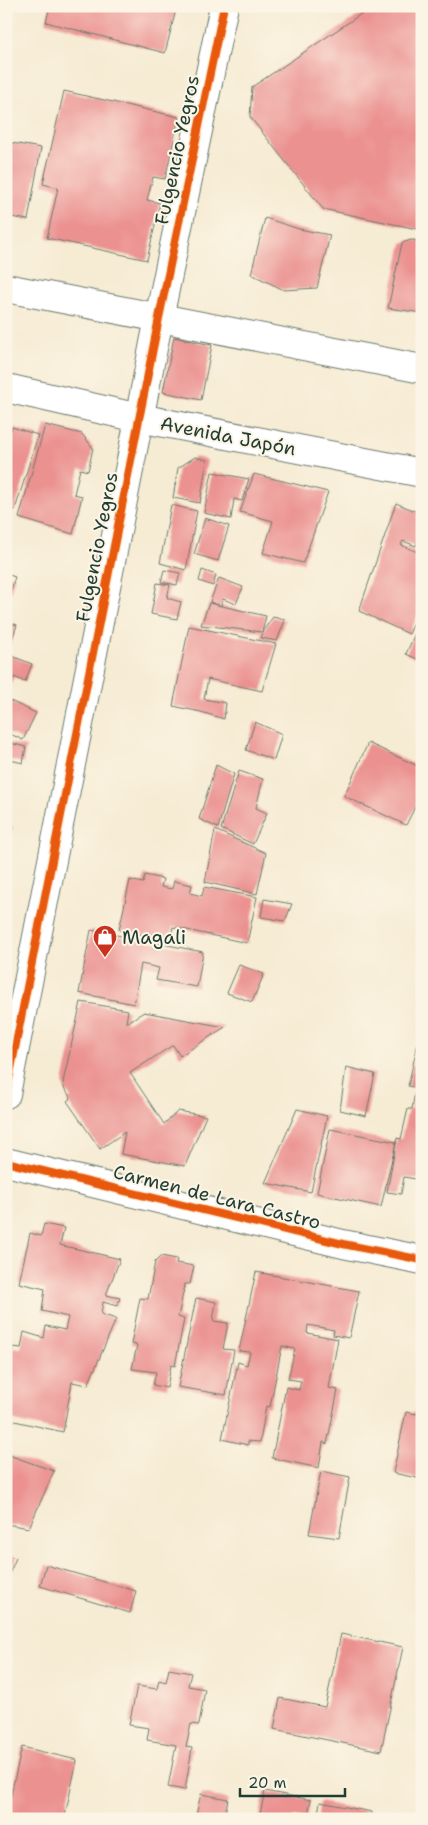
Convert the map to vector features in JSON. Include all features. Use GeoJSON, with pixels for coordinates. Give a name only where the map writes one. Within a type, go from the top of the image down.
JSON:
{"type":"FeatureCollection","features":[{"type":"Feature","properties":{"kind":"street","name":"Fulgencio Yegros"},"geometry":{"type":"LineString","coordinates":[[6,1094],[159,318],[224,6]]}},
{"type":"Feature","properties":{"kind":"street"},"geometry":{"type":"LineString","coordinates":[[6,288],[422,369]]}},
{"type":"Feature","properties":{"kind":"street","name":"Avenida Japón"},"geometry":{"type":"LineString","coordinates":[[6,388],[139,418],[422,473]]}},
{"type":"Feature","properties":{"kind":"street","name":"Carmen de Lara Castro"},"geometry":{"type":"LineString","coordinates":[[6,1162],[343,1244],[422,1260]]}},
{"type":"Feature","properties":{"kind":"building"},"geometry":{"type":"Polygon","coordinates":[[[50,6],[177,6],[165,53],[46,22],[50,6]]]}},
{"type":"Feature","properties":{"kind":"building"},"geometry":{"type":"Polygon","coordinates":[[[373,6],[422,6],[422,230],[323,209],[250,117],[252,87],[373,6]]]}},
{"type":"Feature","properties":{"kind":"building"},"geometry":{"type":"Polygon","coordinates":[[[64,91],[179,117],[165,179],[153,177],[147,200],[160,203],[147,260],[47,238],[58,188],[43,184],[64,91]]]}},
{"type":"Feature","properties":{"kind":"building"},"geometry":{"type":"Polygon","coordinates":[[[6,142],[41,148],[28,220],[6,216],[6,142]]]}},
{"type":"Feature","properties":{"kind":"building"},"geometry":{"type":"Polygon","coordinates":[[[265,218],[299,229],[330,235],[317,288],[284,290],[251,274],[265,218]]]}},
{"type":"Feature","properties":{"kind":"building"},"geometry":{"type":"Polygon","coordinates":[[[411,240],[422,241],[422,313],[388,308],[402,243],[411,240]]]}},
{"type":"Feature","properties":{"kind":"building"},"geometry":{"type":"Polygon","coordinates":[[[174,337],[212,345],[201,400],[163,392],[174,337]]]}},
{"type":"Feature","properties":{"kind":"building"},"geometry":{"type":"Polygon","coordinates":[[[45,425],[82,434],[93,448],[88,471],[80,469],[74,494],[82,496],[73,534],[19,518],[45,425]]]}},
{"type":"Feature","properties":{"kind":"building"},"geometry":{"type":"Polygon","coordinates":[[[12,427],[38,435],[15,510],[6,508],[6,428],[11,430],[12,427]]]}},
{"type":"Feature","properties":{"kind":"building"},"geometry":{"type":"Polygon","coordinates":[[[195,457],[207,460],[200,503],[173,498],[178,468],[195,457]]]}},
{"type":"Feature","properties":{"kind":"building"},"geometry":{"type":"Polygon","coordinates":[[[212,472],[249,479],[242,501],[234,499],[231,519],[204,513],[212,472]]]}},
{"type":"Feature","properties":{"kind":"building"},"geometry":{"type":"Polygon","coordinates":[[[254,474],[328,492],[303,563],[263,553],[273,521],[240,512],[254,474]]]}},
{"type":"Feature","properties":{"kind":"building"},"geometry":{"type":"Polygon","coordinates":[[[396,503],[422,514],[422,532],[416,546],[403,541],[401,545],[422,554],[422,606],[409,634],[359,611],[396,503]]]}},
{"type":"Feature","properties":{"kind":"building"},"geometry":{"type":"Polygon","coordinates":[[[171,505],[197,511],[186,570],[160,563],[171,505]]]}},
{"type":"Feature","properties":{"kind":"building"},"geometry":{"type":"Polygon","coordinates":[[[205,518],[229,526],[218,561],[194,554],[205,518]]]}},
{"type":"Feature","properties":{"kind":"building"},"geometry":{"type":"Polygon","coordinates":[[[164,570],[180,573],[177,585],[161,582],[164,570]]]}},
{"type":"Feature","properties":{"kind":"building"},"geometry":{"type":"Polygon","coordinates":[[[202,570],[216,575],[213,586],[199,581],[202,570]]]}},
{"type":"Feature","properties":{"kind":"building"},"geometry":{"type":"Polygon","coordinates":[[[6,574],[15,577],[7,603],[6,603],[6,574]]]}},
{"type":"Feature","properties":{"kind":"building"},"geometry":{"type":"Polygon","coordinates":[[[219,578],[243,587],[236,604],[223,599],[221,606],[210,602],[219,578]]]}},
{"type":"Feature","properties":{"kind":"building"},"geometry":{"type":"Polygon","coordinates":[[[157,583],[170,585],[167,598],[181,602],[177,619],[151,614],[157,583]]]}},
{"type":"Feature","properties":{"kind":"building"},"geometry":{"type":"Polygon","coordinates":[[[209,603],[266,616],[262,632],[201,625],[209,603]]]}},
{"type":"Feature","properties":{"kind":"building"},"geometry":{"type":"Polygon","coordinates":[[[273,617],[285,620],[277,641],[261,638],[262,632],[273,617]]]}},
{"type":"Feature","properties":{"kind":"building"},"geometry":{"type":"Polygon","coordinates":[[[422,618],[422,661],[406,654],[422,618]]]}},
{"type":"Feature","properties":{"kind":"building"},"geometry":{"type":"Polygon","coordinates":[[[6,621],[17,625],[7,654],[32,664],[25,682],[14,677],[6,693],[6,621]]]}},
{"type":"Feature","properties":{"kind":"building"},"geometry":{"type":"Polygon","coordinates":[[[189,626],[276,644],[262,691],[208,679],[204,699],[226,703],[224,719],[173,706],[189,626]]]}},
{"type":"Feature","properties":{"kind":"building"},"geometry":{"type":"Polygon","coordinates":[[[6,699],[36,713],[23,740],[6,732],[6,699]]]}},
{"type":"Feature","properties":{"kind":"building"},"geometry":{"type":"Polygon","coordinates":[[[255,722],[282,734],[274,760],[246,750],[255,722]]]}},
{"type":"Feature","properties":{"kind":"building"},"geometry":{"type":"Polygon","coordinates":[[[6,742],[26,747],[23,763],[6,759],[6,742]]]}},
{"type":"Feature","properties":{"kind":"building"},"geometry":{"type":"Polygon","coordinates":[[[368,743],[422,768],[422,793],[406,825],[344,796],[368,743]]]}},
{"type":"Feature","properties":{"kind":"building"},"geometry":{"type":"Polygon","coordinates":[[[216,765],[234,774],[218,828],[199,819],[216,765]]]}},
{"type":"Feature","properties":{"kind":"building"},"geometry":{"type":"Polygon","coordinates":[[[239,771],[263,779],[256,808],[267,813],[253,844],[221,829],[239,771]]]}},
{"type":"Feature","properties":{"kind":"building"},"geometry":{"type":"Polygon","coordinates":[[[6,825],[13,826],[7,853],[6,853],[6,825]]]}},
{"type":"Feature","properties":{"kind":"building"},"geometry":{"type":"Polygon","coordinates":[[[215,830],[266,853],[257,894],[205,882],[215,830]]]}},
{"type":"Feature","properties":{"kind":"building"},"geometry":{"type":"Polygon","coordinates":[[[145,875],[163,879],[161,887],[172,889],[174,881],[192,885],[190,893],[202,896],[204,887],[257,897],[247,943],[173,927],[170,941],[119,930],[130,880],[143,883],[145,875]]]}},
{"type":"Feature","properties":{"kind":"building"},"geometry":{"type":"Polygon","coordinates":[[[264,899],[292,904],[285,921],[261,917],[264,899]]]}},
{"type":"Feature","properties":{"kind":"building"},"geometry":{"type":"Polygon","coordinates":[[[91,930],[203,952],[197,987],[156,980],[159,968],[141,964],[134,1004],[79,993],[91,930]]]}},
{"type":"Feature","properties":{"kind":"building"},"geometry":{"type":"Polygon","coordinates":[[[239,965],[264,974],[252,1002],[227,993],[239,965]]]}},
{"type":"Feature","properties":{"kind":"building"},"geometry":{"type":"Polygon","coordinates":[[[81,1002],[128,1010],[126,1023],[144,1012],[225,1027],[180,1056],[173,1045],[130,1073],[164,1124],[178,1111],[206,1116],[185,1166],[121,1154],[125,1132],[100,1149],[67,1101],[71,1098],[64,1088],[63,1082],[81,1002]]]}},
{"type":"Feature","properties":{"kind":"building"},"geometry":{"type":"Polygon","coordinates":[[[422,1031],[422,1089],[408,1086],[422,1031]]]}},
{"type":"Feature","properties":{"kind":"building"},"geometry":{"type":"Polygon","coordinates":[[[346,1067],[375,1074],[366,1116],[340,1110],[346,1067]]]}},
{"type":"Feature","properties":{"kind":"building"},"geometry":{"type":"Polygon","coordinates":[[[415,1092],[422,1093],[422,1185],[420,1185],[421,1180],[404,1177],[401,1194],[387,1192],[397,1138],[401,1139],[408,1109],[412,1109],[415,1092]]]}},
{"type":"Feature","properties":{"kind":"building"},"geometry":{"type":"Polygon","coordinates":[[[297,1109],[327,1116],[311,1192],[265,1183],[297,1109]]]}},
{"type":"Feature","properties":{"kind":"building"},"geometry":{"type":"Polygon","coordinates":[[[330,1129],[396,1142],[381,1207],[317,1193],[330,1129]]]}},
{"type":"Feature","properties":{"kind":"building"},"geometry":{"type":"Polygon","coordinates":[[[44,1224],[64,1228],[60,1245],[120,1259],[106,1295],[120,1298],[117,1306],[103,1302],[101,1314],[116,1319],[88,1385],[72,1382],[63,1432],[6,1419],[6,1376],[13,1347],[21,1348],[24,1332],[44,1338],[46,1326],[65,1330],[68,1317],[42,1311],[45,1289],[19,1283],[30,1233],[41,1236],[44,1224]]]}},
{"type":"Feature","properties":{"kind":"building"},"geometry":{"type":"Polygon","coordinates":[[[161,1256],[177,1259],[176,1263],[194,1266],[190,1284],[185,1284],[178,1317],[184,1319],[175,1366],[171,1365],[167,1388],[153,1385],[156,1372],[132,1369],[137,1345],[131,1344],[140,1298],[148,1299],[155,1262],[161,1256]]]}},
{"type":"Feature","properties":{"kind":"building"},"geometry":{"type":"Polygon","coordinates":[[[256,1272],[359,1291],[349,1338],[333,1335],[334,1330],[308,1325],[307,1333],[338,1339],[329,1388],[338,1390],[327,1444],[323,1442],[319,1468],[272,1458],[286,1387],[299,1390],[301,1381],[288,1379],[295,1349],[282,1346],[270,1407],[266,1406],[260,1442],[248,1441],[248,1445],[222,1439],[238,1362],[247,1365],[250,1352],[239,1351],[256,1272]]]}},
{"type":"Feature","properties":{"kind":"building"},"geometry":{"type":"Polygon","coordinates":[[[196,1298],[216,1302],[213,1321],[228,1323],[223,1349],[234,1350],[226,1395],[178,1387],[196,1298]]]}},
{"type":"Feature","properties":{"kind":"building"},"geometry":{"type":"Polygon","coordinates":[[[421,1395],[422,1438],[420,1447],[422,1447],[422,1479],[393,1473],[406,1412],[417,1414],[421,1395]]]}},
{"type":"Feature","properties":{"kind":"building"},"geometry":{"type":"Polygon","coordinates":[[[6,1454],[54,1471],[29,1528],[6,1524],[6,1454]]]}},
{"type":"Feature","properties":{"kind":"building"},"geometry":{"type":"Polygon","coordinates":[[[321,1471],[350,1477],[339,1538],[309,1534],[321,1471]]]}},
{"type":"Feature","properties":{"kind":"building"},"geometry":{"type":"Polygon","coordinates":[[[6,1555],[16,1558],[6,1581],[6,1555]]]}},
{"type":"Feature","properties":{"kind":"building"},"geometry":{"type":"Polygon","coordinates":[[[46,1565],[136,1591],[130,1613],[40,1586],[46,1565]]]}},
{"type":"Feature","properties":{"kind":"building"},"geometry":{"type":"Polygon","coordinates":[[[341,1634],[403,1647],[381,1751],[274,1729],[280,1698],[325,1707],[341,1634]]]}},
{"type":"Feature","properties":{"kind":"building"},"geometry":{"type":"Polygon","coordinates":[[[169,1669],[191,1673],[188,1686],[205,1689],[199,1725],[191,1724],[186,1747],[192,1748],[185,1790],[168,1787],[176,1745],[147,1740],[149,1728],[129,1725],[137,1686],[157,1689],[159,1680],[166,1682],[169,1669]]]}},
{"type":"Feature","properties":{"kind":"building"},"geometry":{"type":"Polygon","coordinates":[[[22,1747],[77,1760],[65,1816],[74,1819],[6,1819],[6,1807],[8,1807],[22,1747]]]}},
{"type":"Feature","properties":{"kind":"building"},"geometry":{"type":"Polygon","coordinates":[[[265,1791],[311,1800],[307,1819],[294,1817],[293,1819],[259,1819],[265,1791]]]}},
{"type":"Feature","properties":{"kind":"building"},"geometry":{"type":"Polygon","coordinates":[[[201,1794],[228,1799],[224,1819],[195,1819],[201,1794]]]}},
{"type":"Feature","properties":{"kind":"building"},"geometry":{"type":"Polygon","coordinates":[[[320,1802],[372,1812],[371,1819],[317,1819],[320,1802]]]}},
{"type":"Feature","properties":{"kind":"cycle path"},"geometry":{"type":"LineString","coordinates":[[6,1094],[159,318],[224,6]]}},
{"type":"Feature","properties":{"kind":"cycle path"},"geometry":{"type":"LineString","coordinates":[[6,1162],[343,1244],[422,1260]]}},
{"type":"Feature","properties":{"kind":"place","name":"Magali"},"geometry":{"type":"Point","coordinates":[105,958]}}]}
